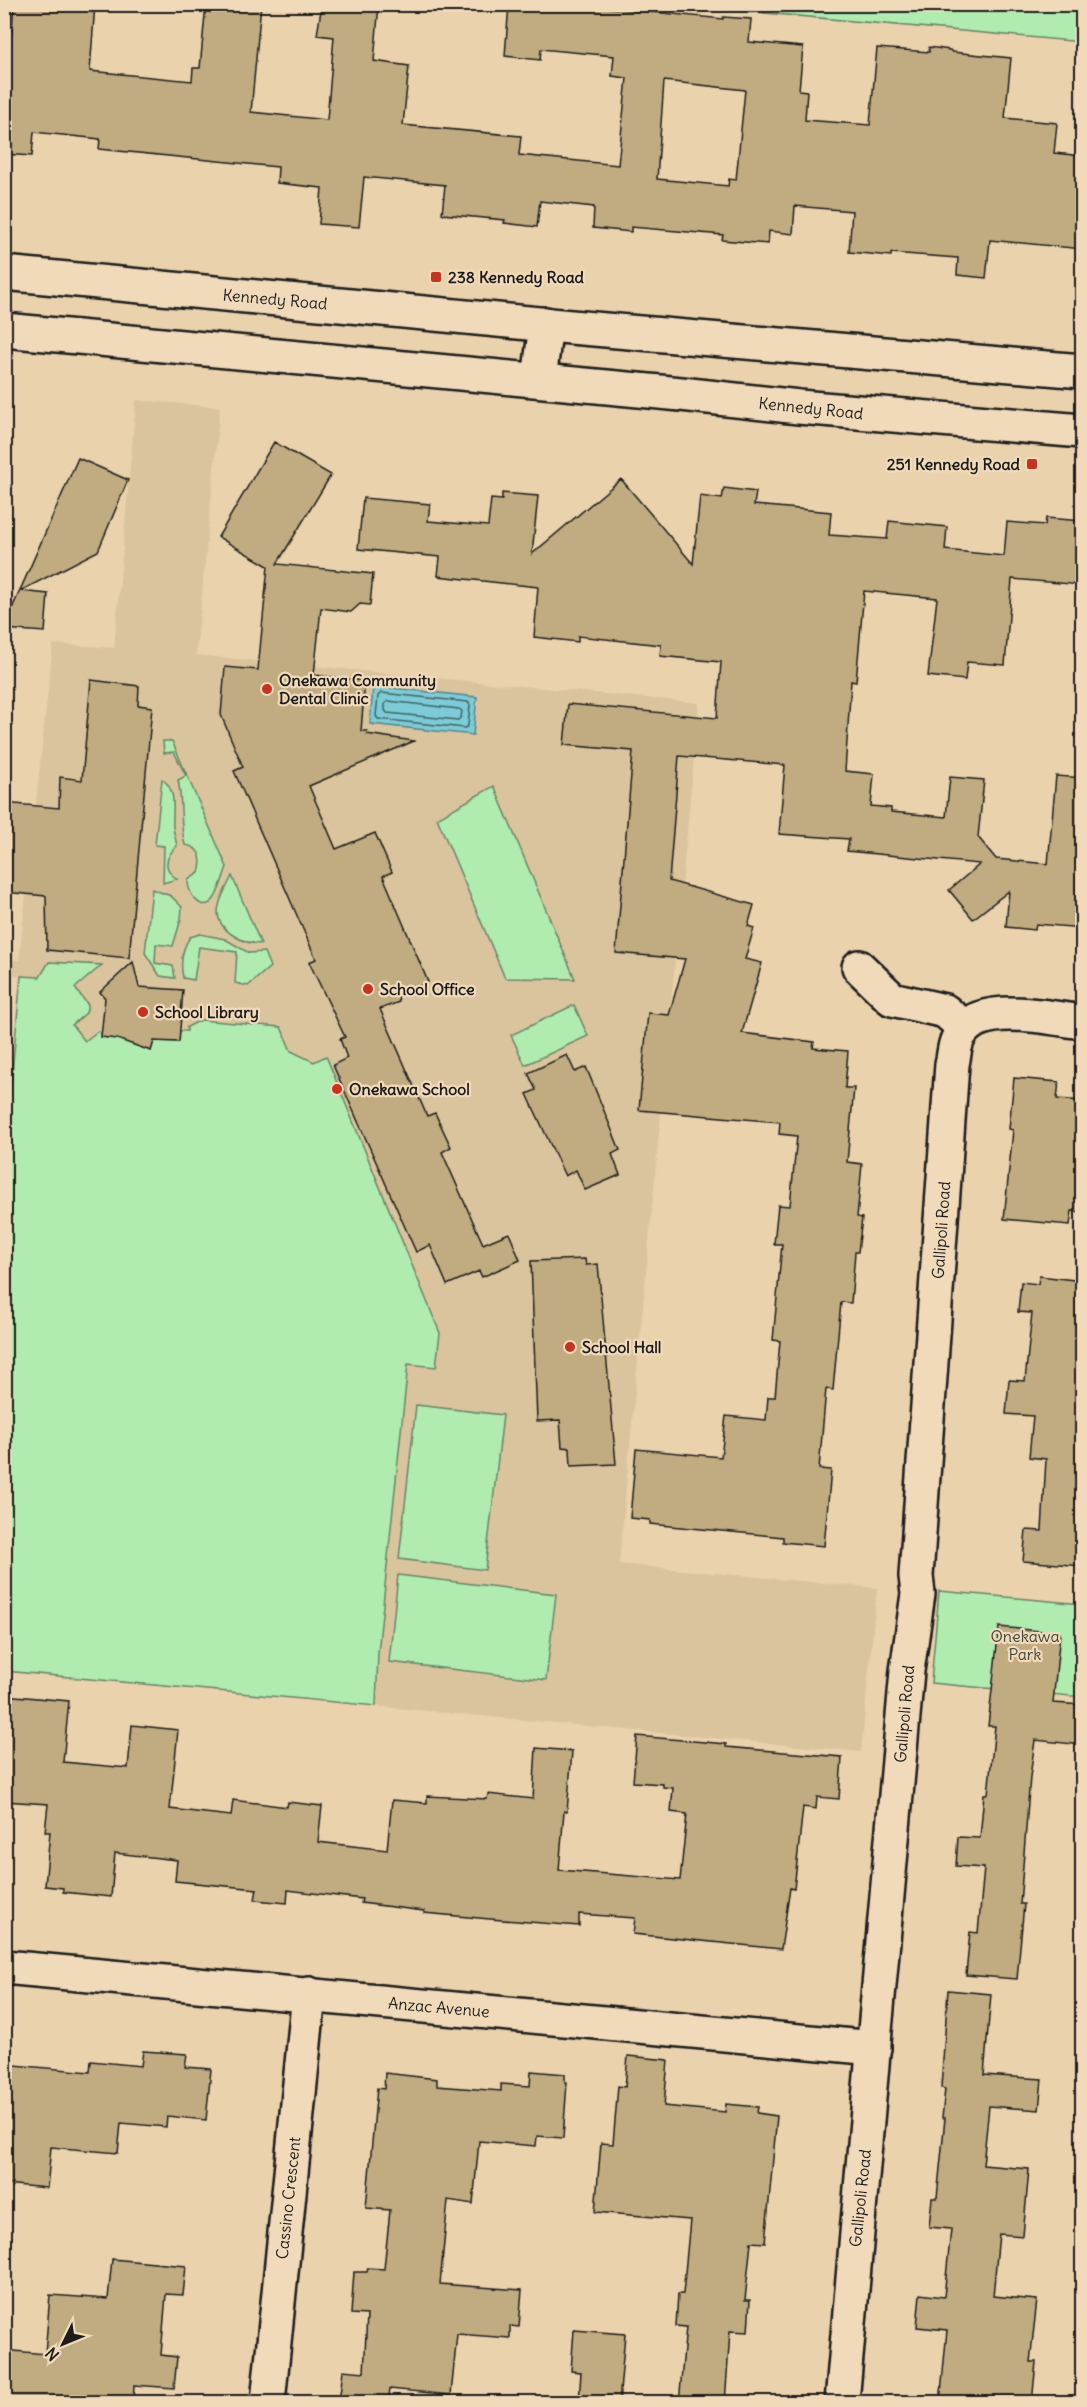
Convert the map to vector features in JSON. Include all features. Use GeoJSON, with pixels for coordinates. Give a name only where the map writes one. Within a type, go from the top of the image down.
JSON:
{"type":"FeatureCollection","features":[{"type":"Feature","properties":{"kind":"street","name":"Kennedy Road"},"geometry":{"type":"LineString","coordinates":[[4,273],[1083,371]]}},
{"type":"Feature","properties":{"kind":"street"},"geometry":{"type":"LineString","coordinates":[[539,380],[546,324]]}},
{"type":"Feature","properties":{"kind":"street","name":"Kennedy Road"},"geometry":{"type":"LineString","coordinates":[[4,330],[539,380],[799,407],[1083,431]]}},
{"type":"Feature","properties":{"kind":"street"},"geometry":{"type":"LineString","coordinates":[[859,967],[892,999],[945,1011],[965,1028],[986,1015],[1002,1014],[1083,1022]]}},
{"type":"Feature","properties":{"kind":"street","name":"Gallipoli Road"},"geometry":{"type":"LineString","coordinates":[[842,2403],[852,2268],[861,2196],[907,1671],[918,1594],[917,1564],[952,1064],[957,1039],[965,1028]]}},
{"type":"Feature","properties":{"kind":"street","name":"Anzac Avenue"},"geometry":{"type":"LineString","coordinates":[[4,1967],[874,2048]]}},
{"type":"Feature","properties":{"kind":"street","name":"Cassino Crescent"},"geometry":{"type":"LineString","coordinates":[[268,2403],[309,1994]]}},
{"type":"Feature","properties":{"kind":"shaded area","name":"Onekawa School"},"geometry":{"type":"Polygon","coordinates":[[[136,400],[220,407],[196,655],[699,703],[619,1564],[877,1588],[861,1752],[5,1671],[4,1160],[21,976],[5,974],[4,959],[19,960],[53,644],[114,648],[136,400]]]}},
{"type":"Feature","properties":{"kind":"green space"},"geometry":{"type":"Polygon","coordinates":[[[677,5],[1082,5],[1082,42],[677,5]]]}},
{"type":"Feature","properties":{"kind":"green space"},"geometry":{"type":"Polygon","coordinates":[[[163,741],[172,741],[227,867],[214,899],[205,905],[196,900],[188,885],[188,880],[199,873],[201,863],[198,851],[185,845],[183,837],[178,780],[186,776],[174,752],[164,753],[163,741]]]}},
{"type":"Feature","properties":{"kind":"green space"},"geometry":{"type":"Polygon","coordinates":[[[162,779],[172,795],[173,827],[177,846],[170,854],[167,867],[177,879],[163,883],[164,846],[155,845],[162,779]]]}},
{"type":"Feature","properties":{"kind":"green space"},"geometry":{"type":"Polygon","coordinates":[[[494,786],[575,979],[505,978],[437,818],[494,786]]]}},
{"type":"Feature","properties":{"kind":"green space"},"geometry":{"type":"Polygon","coordinates":[[[232,876],[261,944],[234,936],[227,931],[219,919],[219,903],[232,876]]]}},
{"type":"Feature","properties":{"kind":"green space"},"geometry":{"type":"Polygon","coordinates":[[[152,889],[171,896],[182,907],[173,946],[156,944],[155,963],[173,966],[175,978],[160,976],[145,953],[152,889]]]}},
{"type":"Feature","properties":{"kind":"green space"},"geometry":{"type":"Polygon","coordinates":[[[200,934],[225,939],[249,953],[264,952],[270,967],[248,986],[235,983],[237,952],[199,947],[194,980],[183,978],[183,952],[190,937],[200,934]]]}},
{"type":"Feature","properties":{"kind":"green space"},"geometry":{"type":"Polygon","coordinates":[[[49,962],[102,965],[75,988],[88,1005],[86,1013],[72,1025],[85,1041],[98,1031],[103,1037],[132,1040],[132,1044],[151,1051],[154,1041],[179,1042],[180,1031],[187,1031],[187,1027],[201,1020],[281,1027],[291,1051],[314,1062],[326,1056],[440,1333],[436,1367],[408,1364],[378,1653],[376,1706],[5,1671],[4,1160],[21,976],[40,977],[49,962]]]}},
{"type":"Feature","properties":{"kind":"green space"},"geometry":{"type":"Polygon","coordinates":[[[574,1005],[588,1036],[525,1065],[511,1035],[574,1005]]]}},
{"type":"Feature","properties":{"kind":"green space"},"geometry":{"type":"Polygon","coordinates":[[[416,1405],[503,1415],[485,1570],[399,1559],[416,1405]]]}},
{"type":"Feature","properties":{"kind":"green space"},"geometry":{"type":"Polygon","coordinates":[[[398,1575],[556,1594],[546,1680],[389,1662],[398,1575]]]}},
{"type":"Feature","properties":{"kind":"green space","name":"Onekawa Park"},"geometry":{"type":"Polygon","coordinates":[[[939,1591],[1082,1604],[1082,1697],[931,1683],[939,1591]]]}},
{"type":"Feature","properties":{"kind":"water"},"geometry":{"type":"Polygon","coordinates":[[[373,686],[477,697],[473,735],[370,724],[373,686]]]}},
{"type":"Feature","properties":{"kind":"building"},"geometry":{"type":"Polygon","coordinates":[[[14,4],[95,4],[90,71],[192,81],[193,68],[200,68],[206,4],[261,4],[251,112],[327,120],[334,37],[317,35],[322,4],[379,4],[374,61],[409,66],[403,125],[521,136],[519,155],[618,165],[627,78],[612,76],[614,56],[541,49],[540,60],[505,56],[509,4],[571,4],[723,19],[723,17],[751,19],[749,42],[803,47],[799,90],[807,91],[805,120],[870,125],[877,48],[929,52],[929,47],[952,52],[1011,58],[1005,118],[1057,123],[1054,153],[1083,156],[1083,249],[990,240],[986,278],[957,275],[958,258],[849,252],[852,211],[795,206],[793,234],[769,231],[768,244],[722,240],[723,235],[631,227],[631,232],[593,228],[594,207],[540,201],[537,227],[504,223],[505,220],[442,214],[445,185],[364,177],[359,227],[319,224],[322,188],[277,183],[278,167],[99,149],[100,139],[34,132],[32,156],[4,154],[4,100],[6,100],[14,4]],[[664,81],[657,179],[728,186],[729,179],[736,180],[745,90],[664,81]]]}},
{"type":"Feature","properties":{"kind":"building"},"geometry":{"type":"Polygon","coordinates":[[[274,442],[331,475],[277,564],[373,574],[370,605],[360,604],[351,612],[321,608],[314,675],[365,681],[361,731],[367,731],[367,734],[414,741],[309,786],[336,849],[375,833],[392,872],[383,876],[428,982],[398,996],[399,1002],[380,1009],[427,1116],[435,1113],[451,1147],[442,1152],[483,1244],[509,1233],[520,1260],[482,1277],[479,1271],[447,1285],[430,1245],[416,1252],[333,1065],[347,1058],[340,1039],[345,1037],[309,962],[316,959],[234,771],[243,767],[221,715],[225,667],[258,670],[268,566],[218,537],[274,442]]]}},
{"type":"Feature","properties":{"kind":"building"},"geometry":{"type":"Polygon","coordinates":[[[78,458],[128,480],[98,551],[20,591],[48,594],[45,632],[4,629],[4,627],[78,458]]]}},
{"type":"Feature","properties":{"kind":"building"},"geometry":{"type":"Polygon","coordinates":[[[621,479],[693,564],[700,496],[722,499],[724,488],[756,492],[754,505],[831,512],[829,535],[887,539],[889,521],[947,527],[945,550],[1004,556],[1007,522],[1045,525],[1046,518],[1083,521],[1083,585],[1012,579],[1005,665],[967,662],[965,680],[928,676],[937,598],[864,591],[856,682],[851,681],[845,771],[874,774],[871,806],[891,808],[891,812],[946,817],[950,777],[984,780],[978,837],[996,859],[1048,864],[1056,776],[1083,778],[1083,928],[1036,924],[1035,930],[1006,927],[1009,891],[973,919],[949,890],[980,864],[847,851],[849,839],[779,834],[785,765],[679,756],[669,881],[754,905],[748,926],[754,928],[745,959],[762,963],[742,1033],[814,1042],[813,1048],[848,1051],[845,1088],[854,1088],[847,1162],[862,1164],[857,1217],[862,1218],[858,1252],[855,1252],[851,1303],[841,1302],[833,1390],[826,1389],[819,1469],[831,1470],[824,1546],[783,1542],[783,1537],[650,1524],[650,1520],[630,1518],[636,1449],[721,1457],[726,1416],[766,1420],[768,1397],[775,1397],[780,1341],[773,1340],[782,1244],[774,1244],[778,1205],[790,1206],[797,1136],[779,1134],[780,1122],[639,1110],[648,1013],[669,1015],[685,959],[616,953],[633,751],[564,745],[568,704],[717,718],[721,662],[660,656],[661,645],[578,636],[578,642],[534,637],[538,587],[438,576],[440,557],[358,549],[363,498],[430,504],[428,521],[488,526],[491,499],[502,500],[502,493],[538,496],[532,554],[621,479]]]}},
{"type":"Feature","properties":{"kind":"building"},"geometry":{"type":"Polygon","coordinates":[[[91,680],[139,686],[138,705],[152,707],[129,958],[47,950],[46,896],[4,892],[4,803],[59,808],[60,777],[82,780],[91,680]]]}},
{"type":"Feature","properties":{"kind":"building","name":"School Library"},"geometry":{"type":"Polygon","coordinates":[[[133,962],[139,987],[183,990],[179,1042],[154,1041],[151,1051],[117,1039],[101,1037],[105,998],[100,992],[133,962]]]}},
{"type":"Feature","properties":{"kind":"building"},"geometry":{"type":"Polygon","coordinates":[[[567,1055],[575,1072],[586,1067],[620,1150],[612,1154],[620,1175],[585,1190],[576,1170],[565,1176],[527,1094],[536,1090],[528,1073],[567,1055]]]}},
{"type":"Feature","properties":{"kind":"building"},"geometry":{"type":"Polygon","coordinates":[[[1014,1078],[1059,1082],[1057,1099],[1083,1101],[1083,1212],[1072,1211],[1070,1225],[1004,1219],[1013,1130],[1009,1129],[1014,1078]]]}},
{"type":"Feature","properties":{"kind":"building","name":"School Hall"},"geometry":{"type":"Polygon","coordinates":[[[585,1259],[586,1265],[598,1264],[616,1464],[571,1466],[570,1448],[562,1447],[560,1420],[537,1421],[531,1261],[585,1259]]]}},
{"type":"Feature","properties":{"kind":"building"},"geometry":{"type":"Polygon","coordinates":[[[1039,1276],[1083,1281],[1083,1566],[1023,1561],[1026,1530],[1042,1531],[1046,1459],[1029,1457],[1033,1416],[1006,1414],[1009,1380],[1025,1381],[1032,1313],[1018,1312],[1021,1282],[1038,1284],[1039,1276]]]}},
{"type":"Feature","properties":{"kind":"building"},"geometry":{"type":"Polygon","coordinates":[[[999,1627],[1060,1633],[1053,1703],[1083,1705],[1083,1745],[1035,1740],[1020,1904],[1024,1904],[1017,1979],[966,1975],[970,1932],[978,1933],[984,1868],[956,1866],[958,1837],[980,1838],[984,1794],[988,1794],[995,1726],[988,1726],[999,1627]]]}},
{"type":"Feature","properties":{"kind":"building"},"geometry":{"type":"Polygon","coordinates":[[[4,1695],[69,1701],[63,1762],[128,1768],[132,1725],[178,1730],[170,1809],[231,1816],[233,1800],[287,1807],[288,1802],[322,1806],[318,1842],[387,1850],[392,1800],[427,1803],[427,1796],[487,1799],[488,1794],[533,1799],[536,1748],[572,1751],[559,1870],[680,1880],[687,1814],[671,1812],[673,1788],[663,1787],[663,1784],[633,1782],[637,1736],[726,1744],[726,1747],[842,1757],[839,1799],[817,1797],[816,1809],[803,1807],[794,1889],[790,1888],[781,1949],[633,1934],[635,1918],[579,1914],[579,1926],[490,1919],[424,1913],[424,1911],[361,1903],[362,1899],[288,1890],[287,1903],[255,1900],[257,1889],[175,1881],[177,1860],[115,1853],[111,1897],[63,1892],[63,1888],[45,1886],[50,1832],[45,1832],[48,1804],[4,1801],[4,1695]]]}},
{"type":"Feature","properties":{"kind":"building"},"geometry":{"type":"Polygon","coordinates":[[[948,1990],[991,1994],[984,2075],[1042,2079],[1039,2110],[989,2106],[983,2165],[1029,2169],[1023,2236],[999,2234],[993,2296],[1037,2300],[1030,2362],[1036,2362],[1032,2403],[940,2403],[947,2330],[917,2327],[920,2294],[944,2297],[951,2229],[929,2227],[932,2198],[937,2198],[945,2118],[942,2118],[945,2089],[941,2088],[948,1990]]]}},
{"type":"Feature","properties":{"kind":"building"},"geometry":{"type":"Polygon","coordinates":[[[143,2051],[187,2054],[185,2067],[211,2069],[206,2120],[167,2116],[166,2127],[121,2123],[118,2153],[51,2147],[47,2188],[4,2184],[4,2064],[90,2072],[91,2061],[141,2066],[143,2051]]]}},
{"type":"Feature","properties":{"kind":"building"},"geometry":{"type":"Polygon","coordinates":[[[628,2056],[668,2060],[664,2106],[725,2112],[726,2104],[758,2107],[757,2113],[777,2116],[765,2243],[751,2242],[745,2300],[750,2300],[748,2332],[730,2331],[725,2403],[679,2403],[686,2327],[676,2326],[678,2294],[683,2294],[690,2220],[595,2212],[601,2143],[613,2144],[618,2086],[625,2087],[628,2056]]]}},
{"type":"Feature","properties":{"kind":"building"},"geometry":{"type":"Polygon","coordinates":[[[531,2071],[565,2074],[565,2082],[567,2082],[563,2138],[537,2136],[536,2146],[479,2141],[473,2204],[448,2200],[440,2284],[522,2290],[519,2327],[510,2326],[510,2338],[457,2334],[451,2395],[390,2389],[388,2403],[339,2403],[343,2370],[364,2372],[367,2315],[351,2314],[354,2272],[367,2272],[368,2268],[384,2269],[390,2210],[366,2208],[377,2088],[384,2089],[385,2073],[437,2079],[437,2086],[501,2091],[501,2084],[530,2086],[531,2071]]]}},
{"type":"Feature","properties":{"kind":"building"},"geometry":{"type":"Polygon","coordinates":[[[112,2259],[186,2266],[183,2295],[166,2294],[161,2355],[177,2357],[174,2388],[134,2385],[133,2403],[4,2403],[4,2350],[45,2354],[50,2295],[108,2299],[112,2259]]]}},
{"type":"Feature","properties":{"kind":"building"},"geometry":{"type":"Polygon","coordinates":[[[574,2330],[625,2334],[619,2403],[579,2403],[581,2372],[571,2371],[574,2330]]]}},
{"type":"Feature","properties":{"kind":"place","name":"238 Kennedy Road"},"geometry":{"type":"Point","coordinates":[436,277]}},
{"type":"Feature","properties":{"kind":"place","name":"251 Kennedy Road"},"geometry":{"type":"Point","coordinates":[1032,464]}},
{"type":"Feature","properties":{"kind":"place","name":"Onekawa Community Dental Clinic"},"geometry":{"type":"Point","coordinates":[267,689]}},
{"type":"Feature","properties":{"kind":"place","name":"School Office"},"geometry":{"type":"Point","coordinates":[368,989]}},
{"type":"Feature","properties":{"kind":"place","name":"School Library"},"geometry":{"type":"Point","coordinates":[143,1012]}},
{"type":"Feature","properties":{"kind":"place","name":"Onekawa School"},"geometry":{"type":"Point","coordinates":[337,1089]}},
{"type":"Feature","properties":{"kind":"place","name":"School Hall"},"geometry":{"type":"Point","coordinates":[570,1347]}}]}
